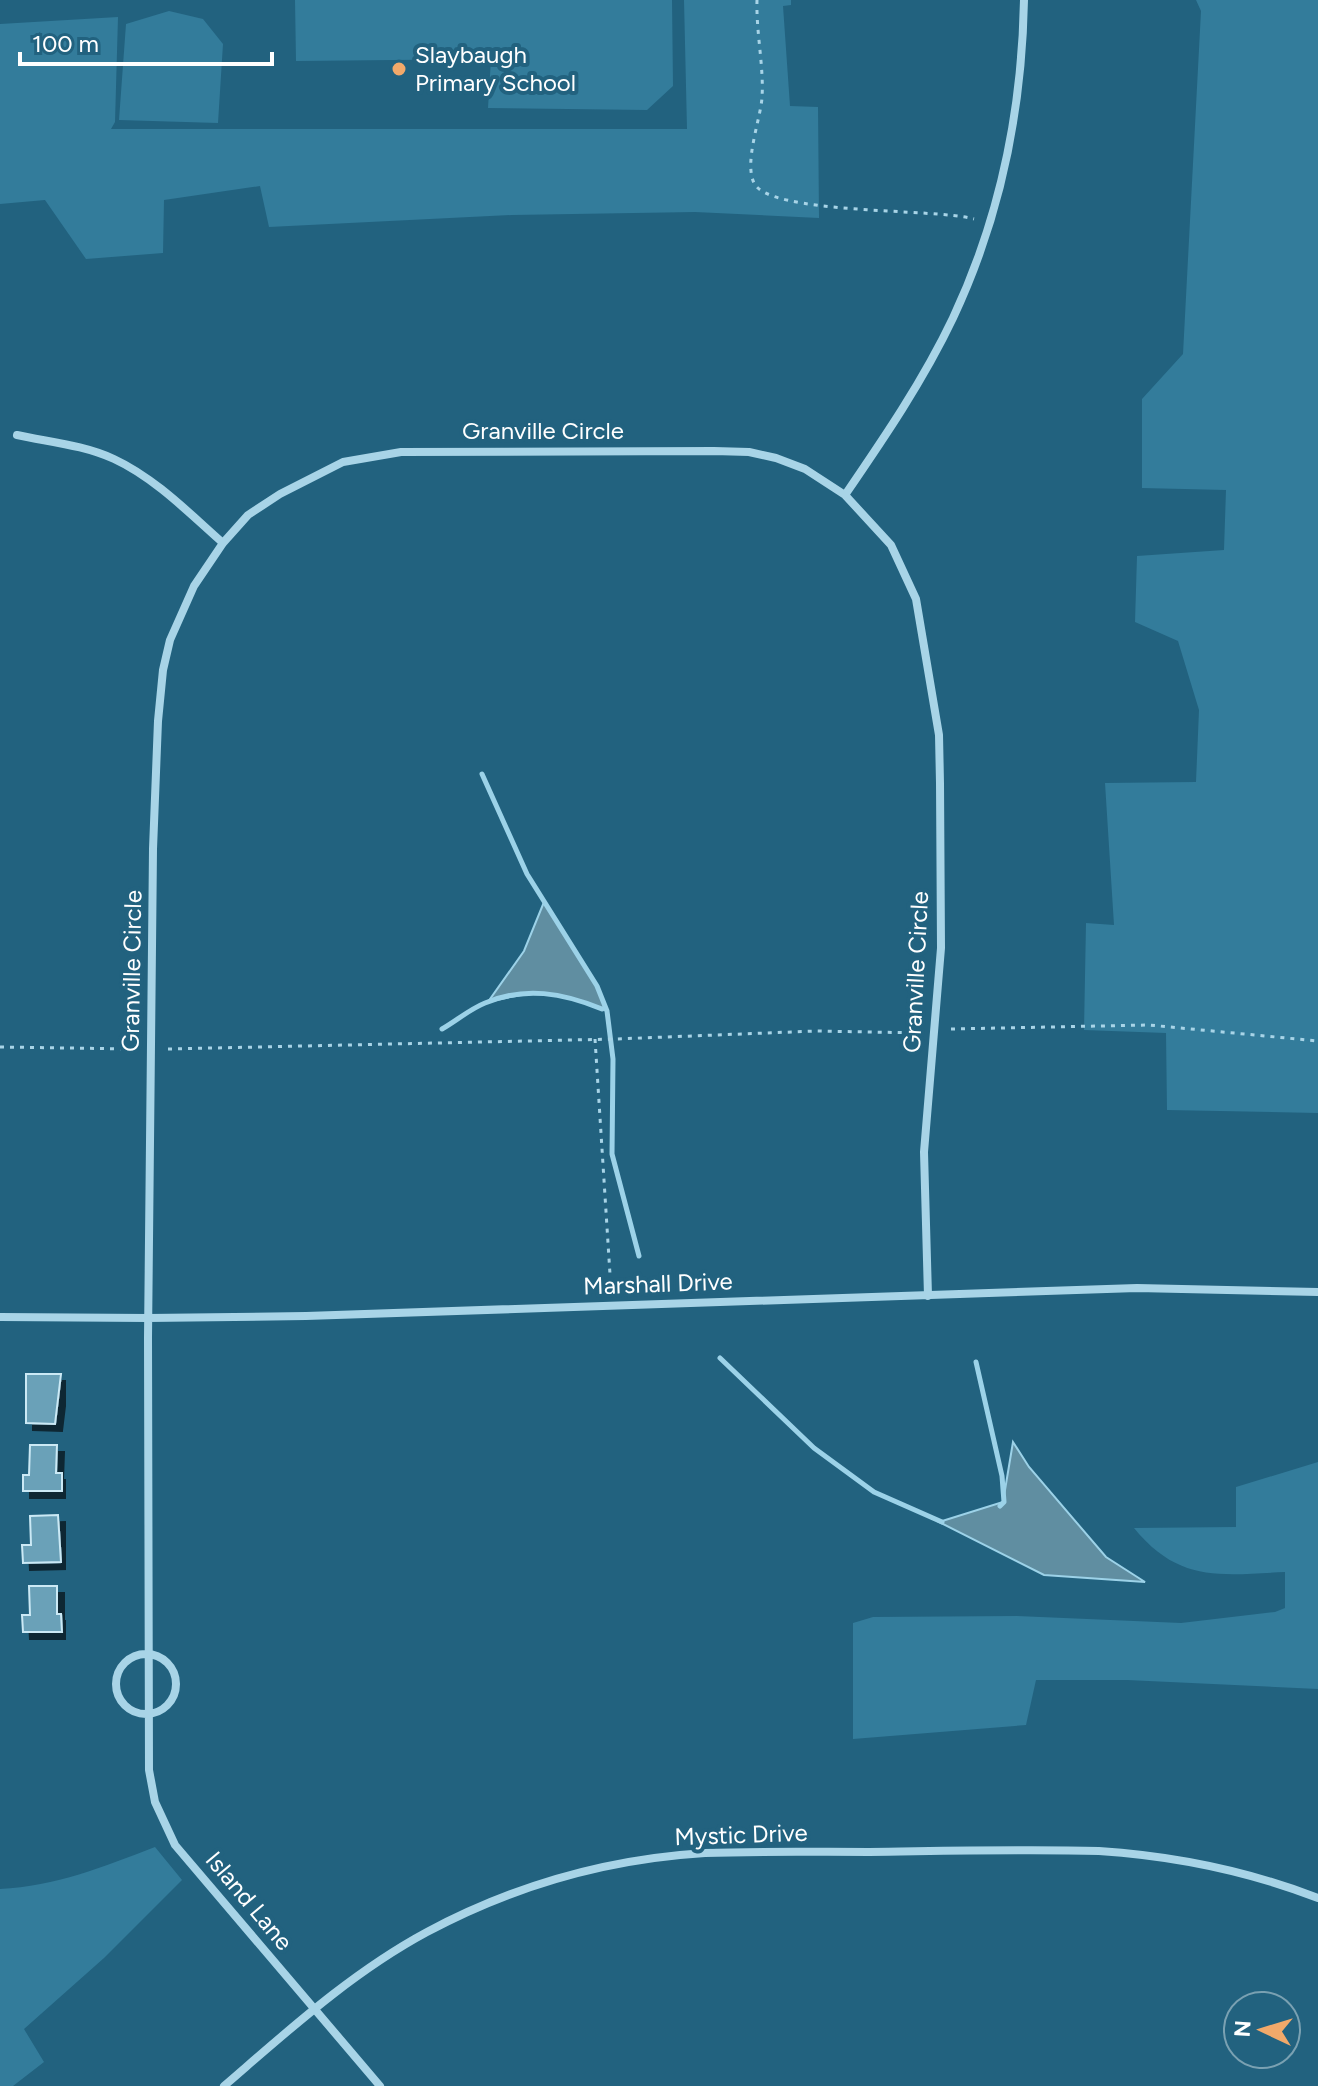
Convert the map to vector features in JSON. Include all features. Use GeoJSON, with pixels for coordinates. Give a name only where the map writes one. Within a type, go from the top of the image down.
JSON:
{"type":"FeatureCollection","features":[{"type":"Feature","properties":{"kind":"street"},"geometry":{"type":"LineString","coordinates":[[845,495],[903,409],[932,358],[957,308],[983,243],[998,197],[1014,122],[1024,0]]}},
{"type":"Feature","properties":{"kind":"street"},"geometry":{"type":"LineString","coordinates":[[17,435],[78,447],[114,459],[139,474],[223,543]]}},
{"type":"Feature","properties":{"kind":"street","name":"Granville Circle"},"geometry":{"type":"LineString","coordinates":[[148,1318],[153,849],[159,710],[167,655],[181,611],[194,586],[223,543],[253,510],[343,462],[401,452],[749,452],[805,469],[845,495],[884,536],[903,567],[916,599],[939,735],[941,948],[924,1152],[928,1296]]}},
{"type":"Feature","properties":{"kind":"street","name":"Marshall Drive"},"geometry":{"type":"LineString","coordinates":[[0,1317],[148,1318],[1137,1288],[1318,1292]]}},
{"type":"Feature","properties":{"kind":"street","name":"Island Lane"},"geometry":{"type":"LineString","coordinates":[[148,1318],[151,1654],[148,1714],[151,1786],[155,1802],[175,1845],[380,2086]]}},
{"type":"Feature","properties":{"kind":"street"},"geometry":{"type":"LineString","coordinates":[[139,1654],[159,1655],[168,1662],[177,1680],[172,1700],[165,1708],[148,1714],[127,1708],[120,1700],[116,1682],[118,1672],[130,1657],[139,1654]]}},
{"type":"Feature","properties":{"kind":"street","name":"Mystic Drive"},"geometry":{"type":"LineString","coordinates":[[224,2086],[314,2008],[394,1951],[492,1901],[570,1875],[615,1864],[672,1856],[737,1853],[1099,1851],[1224,1868],[1318,1898]]}},
{"type":"Feature","properties":{"kind":"path"},"geometry":{"type":"LineString","coordinates":[[757,0],[757,44],[762,87],[752,177],[757,187],[771,195],[808,205],[944,213],[974,219]]}},
{"type":"Feature","properties":{"kind":"path"},"geometry":{"type":"LineString","coordinates":[[951,1029],[1149,1025],[1318,1041]]}},
{"type":"Feature","properties":{"kind":"path"},"geometry":{"type":"LineString","coordinates":[[168,1049],[616,1039],[816,1031],[934,1033]]}},
{"type":"Feature","properties":{"kind":"path"},"geometry":{"type":"LineString","coordinates":[[595,1039],[611,1290]]}},
{"type":"Feature","properties":{"kind":"path"},"geometry":{"type":"LineString","coordinates":[[0,1047],[135,1049]]}},
{"type":"Feature","properties":{"kind":"shaded area"},"geometry":{"type":"Polygon","coordinates":[[[295,0],[672,0],[673,86],[647,110],[488,108],[491,59],[296,61],[295,0]]]}},
{"type":"Feature","properties":{"kind":"shaded area"},"geometry":{"type":"Polygon","coordinates":[[[684,0],[791,0],[791,5],[783,6],[790,106],[818,107],[819,218],[695,212],[512,215],[269,227],[260,186],[164,200],[163,253],[86,259],[45,200],[0,204],[0,24],[118,17],[115,122],[111,129],[687,129],[684,0]]]}},
{"type":"Feature","properties":{"kind":"shaded area"},"geometry":{"type":"Polygon","coordinates":[[[1196,0],[1318,0],[1318,1113],[1167,1110],[1166,1033],[1084,1030],[1086,923],[1114,925],[1105,783],[1196,782],[1199,710],[1178,641],[1135,622],[1137,556],[1224,550],[1226,490],[1142,488],[1142,399],[1183,354],[1201,11],[1196,0]]]}},
{"type":"Feature","properties":{"kind":"shaded area"},"geometry":{"type":"Polygon","coordinates":[[[169,11],[203,19],[223,44],[218,123],[119,120],[126,24],[169,11]]]}},
{"type":"Feature","properties":{"kind":"shaded area"},"geometry":{"type":"Polygon","coordinates":[[[544,902],[597,986],[607,1011],[575,999],[548,994],[522,995],[488,1002],[524,951],[544,902]]]}},
{"type":"Feature","properties":{"kind":"shaded area"},"geometry":{"type":"Polygon","coordinates":[[[1013,1442],[1029,1467],[1106,1557],[1145,1582],[1044,1575],[939,1522],[1003,1502],[1013,1442]]]}},
{"type":"Feature","properties":{"kind":"shaded area"},"geometry":{"type":"Polygon","coordinates":[[[1318,1462],[1318,1689],[1127,1680],[1036,1680],[1026,1725],[853,1739],[853,1623],[873,1617],[1017,1616],[1181,1623],[1275,1612],[1285,1608],[1285,1572],[1221,1574],[1184,1567],[1151,1546],[1134,1528],[1236,1527],[1236,1487],[1318,1462]]]}},
{"type":"Feature","properties":{"kind":"shaded area"},"geometry":{"type":"Polygon","coordinates":[[[155,1847],[182,1880],[104,1958],[24,2029],[44,2062],[13,2086],[0,2086],[0,1889],[60,1880],[155,1847]]]}},
{"type":"Feature","properties":{"kind":"building"},"geometry":{"type":"Polygon","coordinates":[[[26,1374],[61,1374],[55,1424],[26,1423],[26,1374]]]}},
{"type":"Feature","properties":{"kind":"building"},"geometry":{"type":"Polygon","coordinates":[[[30,1445],[57,1445],[56,1473],[62,1473],[62,1491],[23,1491],[23,1475],[29,1475],[30,1445]]]}},
{"type":"Feature","properties":{"kind":"building"},"geometry":{"type":"Polygon","coordinates":[[[58,1515],[61,1562],[23,1563],[22,1545],[31,1545],[30,1516],[58,1515]]]}},
{"type":"Feature","properties":{"kind":"building"},"geometry":{"type":"Polygon","coordinates":[[[29,1586],[57,1586],[57,1614],[61,1614],[62,1632],[23,1632],[22,1615],[30,1615],[29,1586]]]}},
{"type":"Feature","properties":{"kind":"waterway"},"geometry":{"type":"LineString","coordinates":[[482,774],[527,874],[597,986],[607,1011],[613,1059],[612,1154],[639,1256]]}},
{"type":"Feature","properties":{"kind":"waterway"},"geometry":{"type":"LineString","coordinates":[[442,1029],[479,1006],[500,998],[529,993],[573,999],[602,1009]]}},
{"type":"Feature","properties":{"kind":"waterway"},"geometry":{"type":"LineString","coordinates":[[720,1358],[814,1448],[874,1492],[942,1522]]}},
{"type":"Feature","properties":{"kind":"waterway"},"geometry":{"type":"LineString","coordinates":[[976,1362],[1002,1476],[1004,1502],[1000,1506]]}},
{"type":"Feature","properties":{"kind":"place","name":"Slaybaugh Primary School"},"geometry":{"type":"Point","coordinates":[399,69]}}]}
